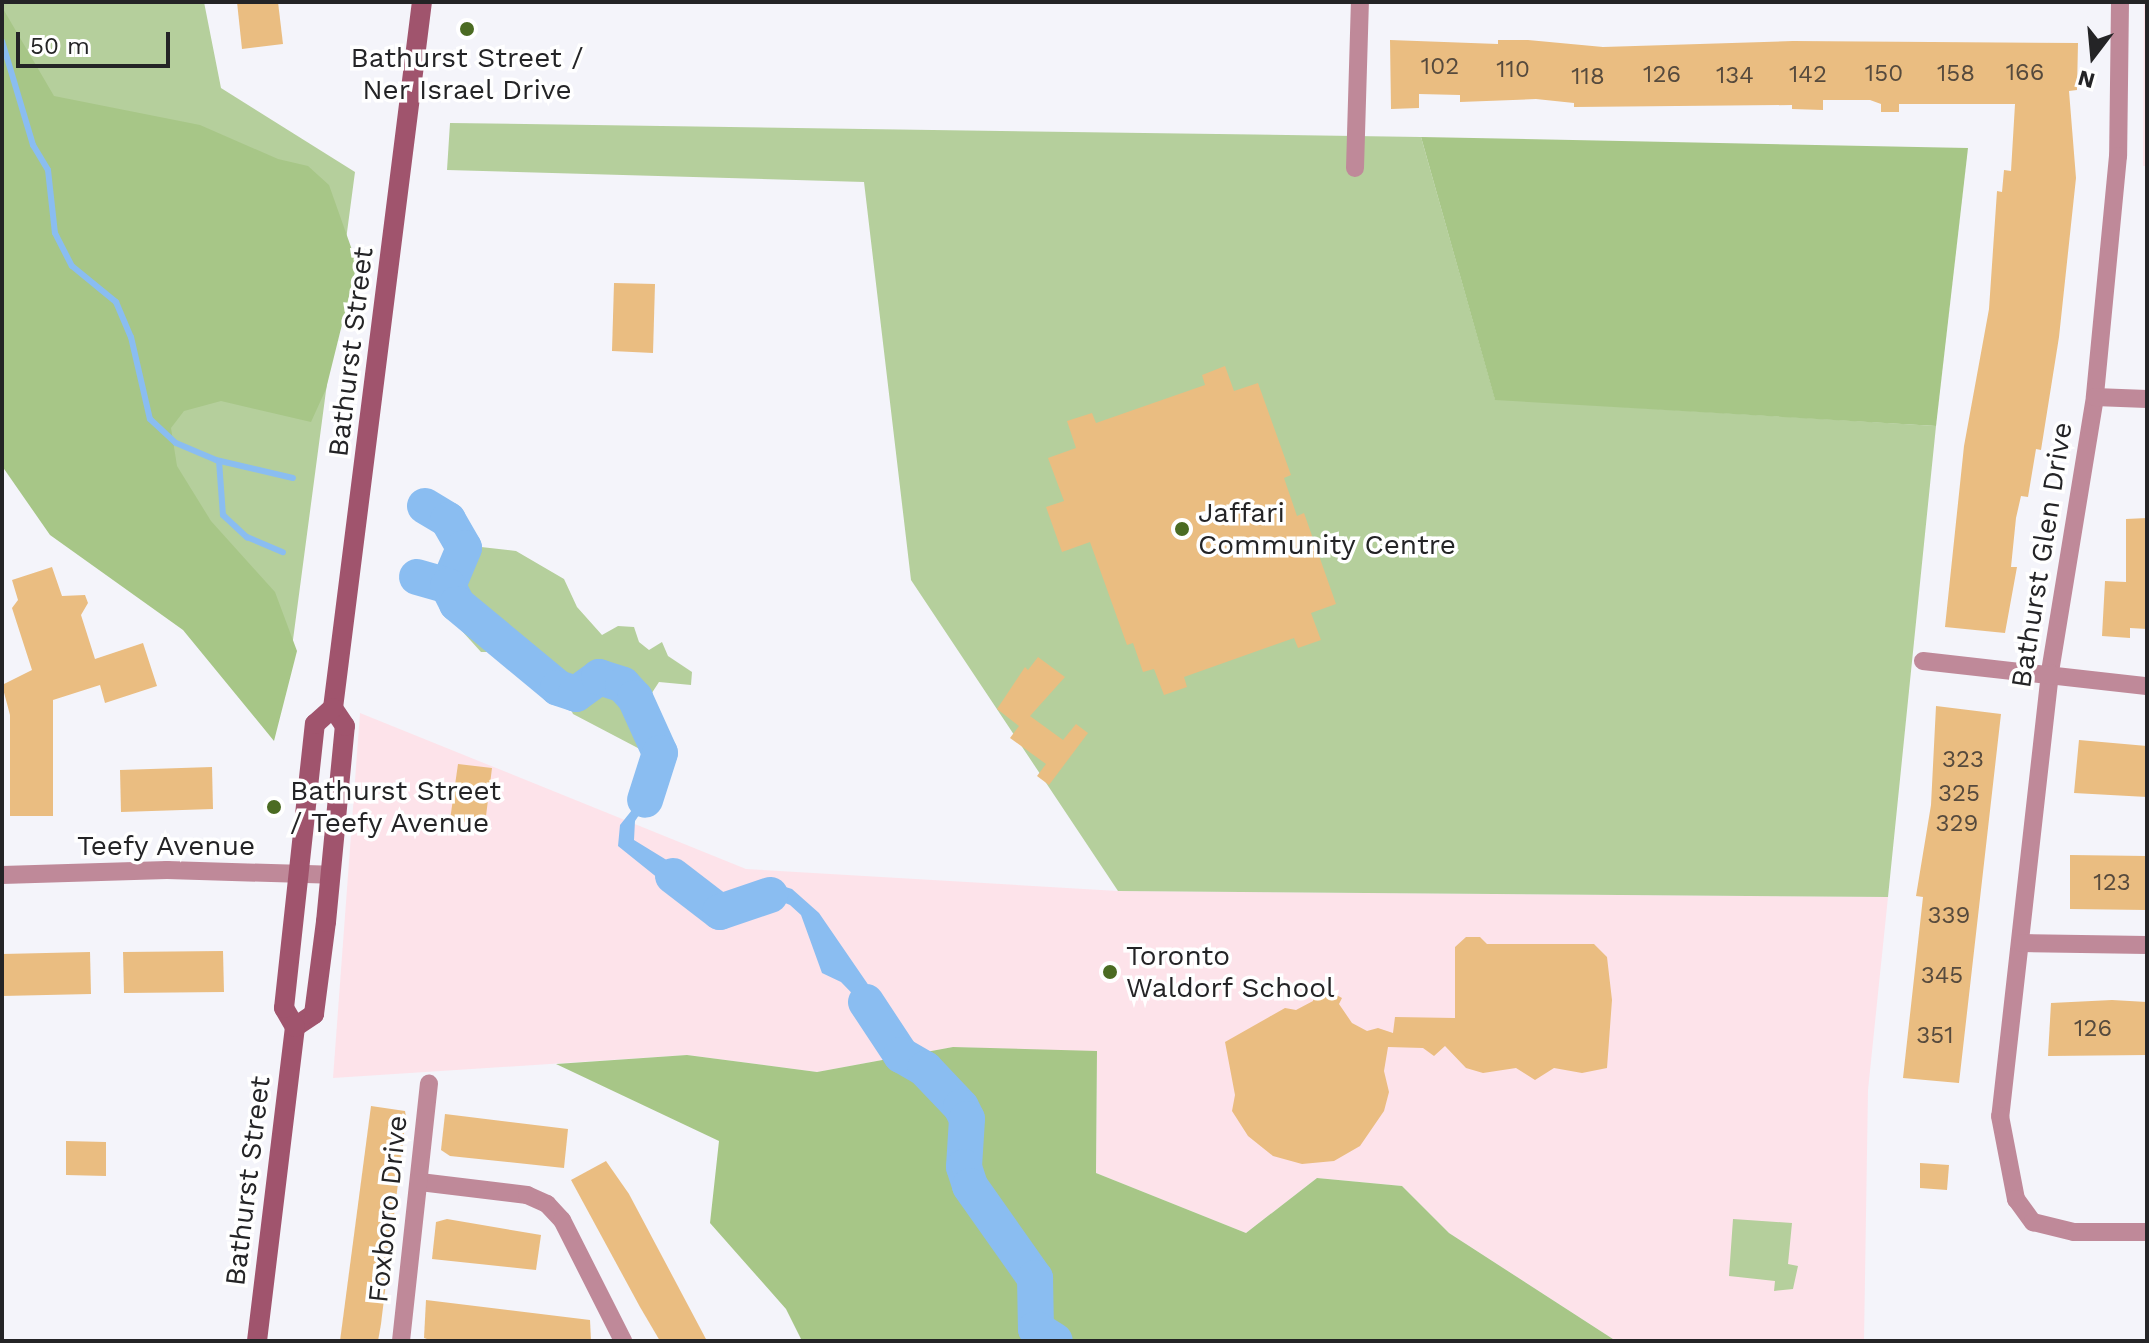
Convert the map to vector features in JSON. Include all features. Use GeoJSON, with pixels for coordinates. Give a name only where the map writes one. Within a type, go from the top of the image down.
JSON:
{"type":"FeatureCollection","features":[{"type":"Feature","properties":{"kind":"main road","name":"Bathurst Street"},"geometry":{"type":"LineString","coordinates":[[295,1027],[314,1014],[345,726],[333,708],[422,2]]}},
{"type":"Feature","properties":{"kind":"main road","name":"Bathurst Street"},"geometry":{"type":"LineString","coordinates":[[257,1341],[295,1027],[284,1008],[315,724],[333,708]]}},
{"type":"Feature","properties":{"kind":"street"},"geometry":{"type":"LineString","coordinates":[[1355,168],[1360,2]]}},
{"type":"Feature","properties":{"kind":"street","name":"Bathurst Glen Drive"},"geometry":{"type":"LineString","coordinates":[[2120,2],[2118,156],[2095,397],[2050,673],[2022,943],[2000,1116],[2015,1195],[2033,1222],[2056,1230],[2147,1232]]}},
{"type":"Feature","properties":{"kind":"street"},"geometry":{"type":"LineString","coordinates":[[2095,397],[2147,399]]}},
{"type":"Feature","properties":{"kind":"street"},"geometry":{"type":"LineString","coordinates":[[1923,661],[2147,686]]}},
{"type":"Feature","properties":{"kind":"street","name":"Teefy Avenue"},"geometry":{"type":"LineString","coordinates":[[2,875],[167,870],[331,875]]}},
{"type":"Feature","properties":{"kind":"street"},"geometry":{"type":"LineString","coordinates":[[2022,943],[2147,945]]}},
{"type":"Feature","properties":{"kind":"street","name":"Foxboro Drive"},"geometry":{"type":"LineString","coordinates":[[401,1341],[429,1084]]}},
{"type":"Feature","properties":{"kind":"street"},"geometry":{"type":"LineString","coordinates":[[420,1182],[527,1195],[551,1206],[623,1341]]}},
{"type":"Feature","properties":{"kind":"shaded area"},"geometry":{"type":"Polygon","coordinates":[[[2144,2],[2147,2],[2147,166],[2143,166],[2144,2]]]}},
{"type":"Feature","properties":{"kind":"shaded area","name":"Toronto Waldorf School"},"geometry":{"type":"Polygon","coordinates":[[[360,713],[746,869],[1118,891],[1888,897],[1868,1090],[1864,1341],[1616,1341],[1449,1233],[1402,1186],[1317,1178],[1246,1233],[1096,1173],[1097,1052],[953,1047],[817,1072],[687,1055],[333,1078],[360,713]]]}},
{"type":"Feature","properties":{"kind":"green space"},"geometry":{"type":"Polygon","coordinates":[[[2,2],[204,2],[221,88],[355,172],[287,685],[2,365],[2,2]]]}},
{"type":"Feature","properties":{"kind":"green space"},"geometry":{"type":"Polygon","coordinates":[[[2,7],[54,96],[200,125],[278,159],[308,166],[329,185],[357,264],[326,389],[311,422],[221,401],[184,411],[171,428],[177,466],[211,521],[275,592],[297,651],[274,741],[183,630],[50,535],[2,466],[2,7]]]}},
{"type":"Feature","properties":{"kind":"green space"},"geometry":{"type":"Polygon","coordinates":[[[450,123],[1421,137],[1495,399],[1936,426],[1888,897],[1118,891],[911,580],[864,182],[447,170],[450,123]]]}},
{"type":"Feature","properties":{"kind":"green space"},"geometry":{"type":"Polygon","coordinates":[[[1421,137],[1968,148],[1936,426],[1495,400],[1421,137]]]}},
{"type":"Feature","properties":{"kind":"green space"},"geometry":{"type":"Polygon","coordinates":[[[455,519],[481,547],[516,551],[564,579],[577,607],[602,635],[618,626],[634,627],[639,642],[649,650],[662,642],[668,656],[692,672],[691,685],[659,682],[644,705],[668,754],[655,757],[573,714],[563,693],[547,680],[497,652],[481,652],[452,620],[444,596],[428,579],[453,565],[452,539],[444,525],[455,519]]]}},
{"type":"Feature","properties":{"kind":"green space"},"geometry":{"type":"Polygon","coordinates":[[[953,1047],[1097,1051],[1096,1173],[1246,1233],[1317,1178],[1402,1186],[1449,1233],[1616,1341],[802,1341],[786,1309],[710,1223],[719,1141],[556,1064],[687,1055],[817,1072],[953,1047]]]}},
{"type":"Feature","properties":{"kind":"green space"},"geometry":{"type":"Polygon","coordinates":[[[1733,1219],[1792,1223],[1788,1264],[1798,1266],[1793,1289],[1774,1291],[1775,1281],[1729,1276],[1733,1219]]]}},
{"type":"Feature","properties":{"kind":"water"},"geometry":{"type":"Polygon","coordinates":[[[668,754],[666,775],[635,821],[634,840],[727,897],[776,884],[792,889],[819,913],[889,1015],[896,1039],[882,1039],[873,1015],[841,982],[822,973],[801,915],[790,905],[773,898],[746,916],[710,903],[699,906],[693,892],[677,883],[664,883],[618,846],[620,825],[640,800],[655,757],[668,754]]]}},
{"type":"Feature","properties":{"kind":"building"},"geometry":{"type":"Polygon","coordinates":[[[237,2],[278,2],[283,44],[242,49],[237,2]]]}},
{"type":"Feature","properties":{"kind":"building"},"geometry":{"type":"Polygon","coordinates":[[[1390,40],[1498,44],[1498,40],[1528,40],[1603,47],[1793,41],[2078,43],[2077,90],[2069,91],[2076,178],[2059,337],[2041,450],[2036,449],[2028,497],[2021,496],[2016,518],[2011,567],[2017,567],[2005,633],[1945,627],[1964,446],[1989,309],[1997,191],[2002,192],[2004,170],[2011,171],[2015,104],[1899,104],[1899,112],[1881,112],[1881,104],[1870,100],[1823,100],[1823,110],[1792,109],[1792,105],[1574,107],[1574,103],[1536,99],[1460,102],[1460,95],[1419,94],[1419,108],[1391,109],[1390,40]]]}},
{"type":"Feature","properties":{"kind":"building"},"geometry":{"type":"Polygon","coordinates":[[[614,283],[655,284],[653,353],[612,351],[614,283]]]}},
{"type":"Feature","properties":{"kind":"building","name":"Jaffari Community Centre"},"geometry":{"type":"Polygon","coordinates":[[[1225,366],[1234,391],[1258,383],[1291,475],[1284,478],[1297,516],[1304,513],[1336,604],[1311,613],[1321,640],[1298,648],[1294,638],[1184,677],[1187,687],[1164,695],[1154,669],[1143,672],[1133,643],[1127,645],[1090,542],[1062,552],[1046,507],[1064,501],[1048,458],[1076,448],[1067,421],[1092,413],[1096,423],[1205,385],[1202,375],[1225,366]]]}},
{"type":"Feature","properties":{"kind":"building"},"geometry":{"type":"Polygon","coordinates":[[[2147,518],[2147,629],[2130,628],[2130,638],[2102,636],[2105,581],[2126,582],[2126,519],[2147,518]]]}},
{"type":"Feature","properties":{"kind":"building"},"geometry":{"type":"Polygon","coordinates":[[[52,567],[62,596],[85,595],[88,603],[81,615],[95,659],[143,643],[157,686],[105,703],[100,685],[53,700],[53,816],[10,816],[10,715],[2,685],[32,670],[12,608],[18,600],[12,580],[52,567]]]}},
{"type":"Feature","properties":{"kind":"building"},"geometry":{"type":"Polygon","coordinates":[[[1038,657],[1065,677],[1030,716],[1063,740],[1076,724],[1088,733],[1049,785],[1037,776],[1046,764],[1010,738],[1019,726],[997,709],[1025,667],[1028,670],[1038,657]]]}},
{"type":"Feature","properties":{"kind":"building"},"geometry":{"type":"Polygon","coordinates":[[[1936,706],[2001,714],[1959,1083],[1903,1078],[1923,897],[1916,896],[1931,805],[1936,706]]]}},
{"type":"Feature","properties":{"kind":"building"},"geometry":{"type":"Polygon","coordinates":[[[2079,740],[2147,746],[2147,797],[2074,793],[2079,740]]]}},
{"type":"Feature","properties":{"kind":"building"},"geometry":{"type":"Polygon","coordinates":[[[458,764],[492,768],[485,824],[450,820],[458,764]]]}},
{"type":"Feature","properties":{"kind":"building"},"geometry":{"type":"Polygon","coordinates":[[[212,767],[213,809],[121,812],[120,770],[212,767]]]}},
{"type":"Feature","properties":{"kind":"building"},"geometry":{"type":"Polygon","coordinates":[[[2070,855],[2147,856],[2147,910],[2070,909],[2070,855]]]}},
{"type":"Feature","properties":{"kind":"building"},"geometry":{"type":"Polygon","coordinates":[[[1466,937],[1480,937],[1487,944],[1594,944],[1607,957],[1612,1000],[1607,1068],[1582,1073],[1554,1068],[1535,1080],[1516,1068],[1483,1073],[1466,1068],[1445,1046],[1434,1056],[1423,1048],[1388,1047],[1384,1071],[1389,1092],[1384,1111],[1360,1146],[1334,1161],[1302,1164],[1273,1156],[1248,1136],[1232,1111],[1235,1095],[1225,1042],[1285,1008],[1296,1010],[1313,1001],[1314,992],[1329,991],[1342,998],[1339,1004],[1352,1023],[1367,1031],[1378,1028],[1393,1033],[1395,1017],[1455,1018],[1455,947],[1466,937]]]}},
{"type":"Feature","properties":{"kind":"building"},"geometry":{"type":"Polygon","coordinates":[[[223,951],[224,992],[124,993],[123,952],[223,951]]]}},
{"type":"Feature","properties":{"kind":"building"},"geometry":{"type":"Polygon","coordinates":[[[90,952],[91,994],[2,996],[2,954],[90,952]]]}},
{"type":"Feature","properties":{"kind":"building"},"geometry":{"type":"Polygon","coordinates":[[[2147,1002],[2147,1055],[2048,1056],[2051,1003],[2147,1002]]]}},
{"type":"Feature","properties":{"kind":"building"},"geometry":{"type":"Polygon","coordinates":[[[371,1106],[405,1111],[406,1117],[381,1324],[378,1341],[340,1341],[371,1106]]]}},
{"type":"Feature","properties":{"kind":"building"},"geometry":{"type":"Polygon","coordinates":[[[445,1114],[568,1129],[564,1168],[450,1156],[441,1150],[445,1114]]]}},
{"type":"Feature","properties":{"kind":"building"},"geometry":{"type":"Polygon","coordinates":[[[66,1141],[106,1142],[106,1176],[66,1175],[66,1141]]]}},
{"type":"Feature","properties":{"kind":"building"},"geometry":{"type":"Polygon","coordinates":[[[606,1161],[629,1194],[707,1341],[660,1341],[640,1307],[571,1180],[606,1161]]]}},
{"type":"Feature","properties":{"kind":"building"},"geometry":{"type":"Polygon","coordinates":[[[1920,1163],[1949,1165],[1947,1190],[1920,1188],[1920,1163]]]}},
{"type":"Feature","properties":{"kind":"building"},"geometry":{"type":"Polygon","coordinates":[[[447,1219],[541,1235],[536,1270],[432,1259],[436,1222],[447,1219]]]}},
{"type":"Feature","properties":{"kind":"building"},"geometry":{"type":"Polygon","coordinates":[[[426,1300],[590,1320],[591,1341],[433,1341],[424,1338],[426,1300]]]}},
{"type":"Feature","properties":{"kind":"waterway"},"geometry":{"type":"LineString","coordinates":[[2,41],[33,145],[48,170],[55,233],[72,266],[116,302],[131,337],[150,419],[176,443],[216,460],[293,478]]}},
{"type":"Feature","properties":{"kind":"waterway"},"geometry":{"type":"LineString","coordinates":[[219,461],[223,515],[247,537],[283,552]]}},
{"type":"Feature","properties":{"kind":"waterway"},"geometry":{"type":"LineString","coordinates":[[425,506],[448,520],[464,548],[448,586]]}},
{"type":"Feature","properties":{"kind":"waterway"},"geometry":{"type":"LineString","coordinates":[[417,577],[448,586],[457,604],[558,688],[576,694],[599,677],[623,685],[635,698],[660,753],[645,800]]}},
{"type":"Feature","properties":{"kind":"waterway"},"geometry":{"type":"LineString","coordinates":[[673,876],[720,912],[770,895]]}},
{"type":"Feature","properties":{"kind":"waterway"},"geometry":{"type":"LineString","coordinates":[[866,1002],[901,1055],[925,1069],[961,1107],[967,1119],[964,1167],[970,1186],[1035,1278],[1036,1329],[1055,1341]]}},
{"type":"Feature","properties":{"kind":"place","name":"Bathurst Street / Ner Israel Drive"},"geometry":{"type":"Point","coordinates":[467,29]}},
{"type":"Feature","properties":{"kind":"place","name":"Jaffari Community Centre"},"geometry":{"type":"Point","coordinates":[1182,529]}},
{"type":"Feature","properties":{"kind":"place","name":"Bathurst Street / Teefy Avenue"},"geometry":{"type":"Point","coordinates":[274,807]}},
{"type":"Feature","properties":{"kind":"place","name":"Toronto Waldorf School"},"geometry":{"type":"Point","coordinates":[1110,972]}}]}
